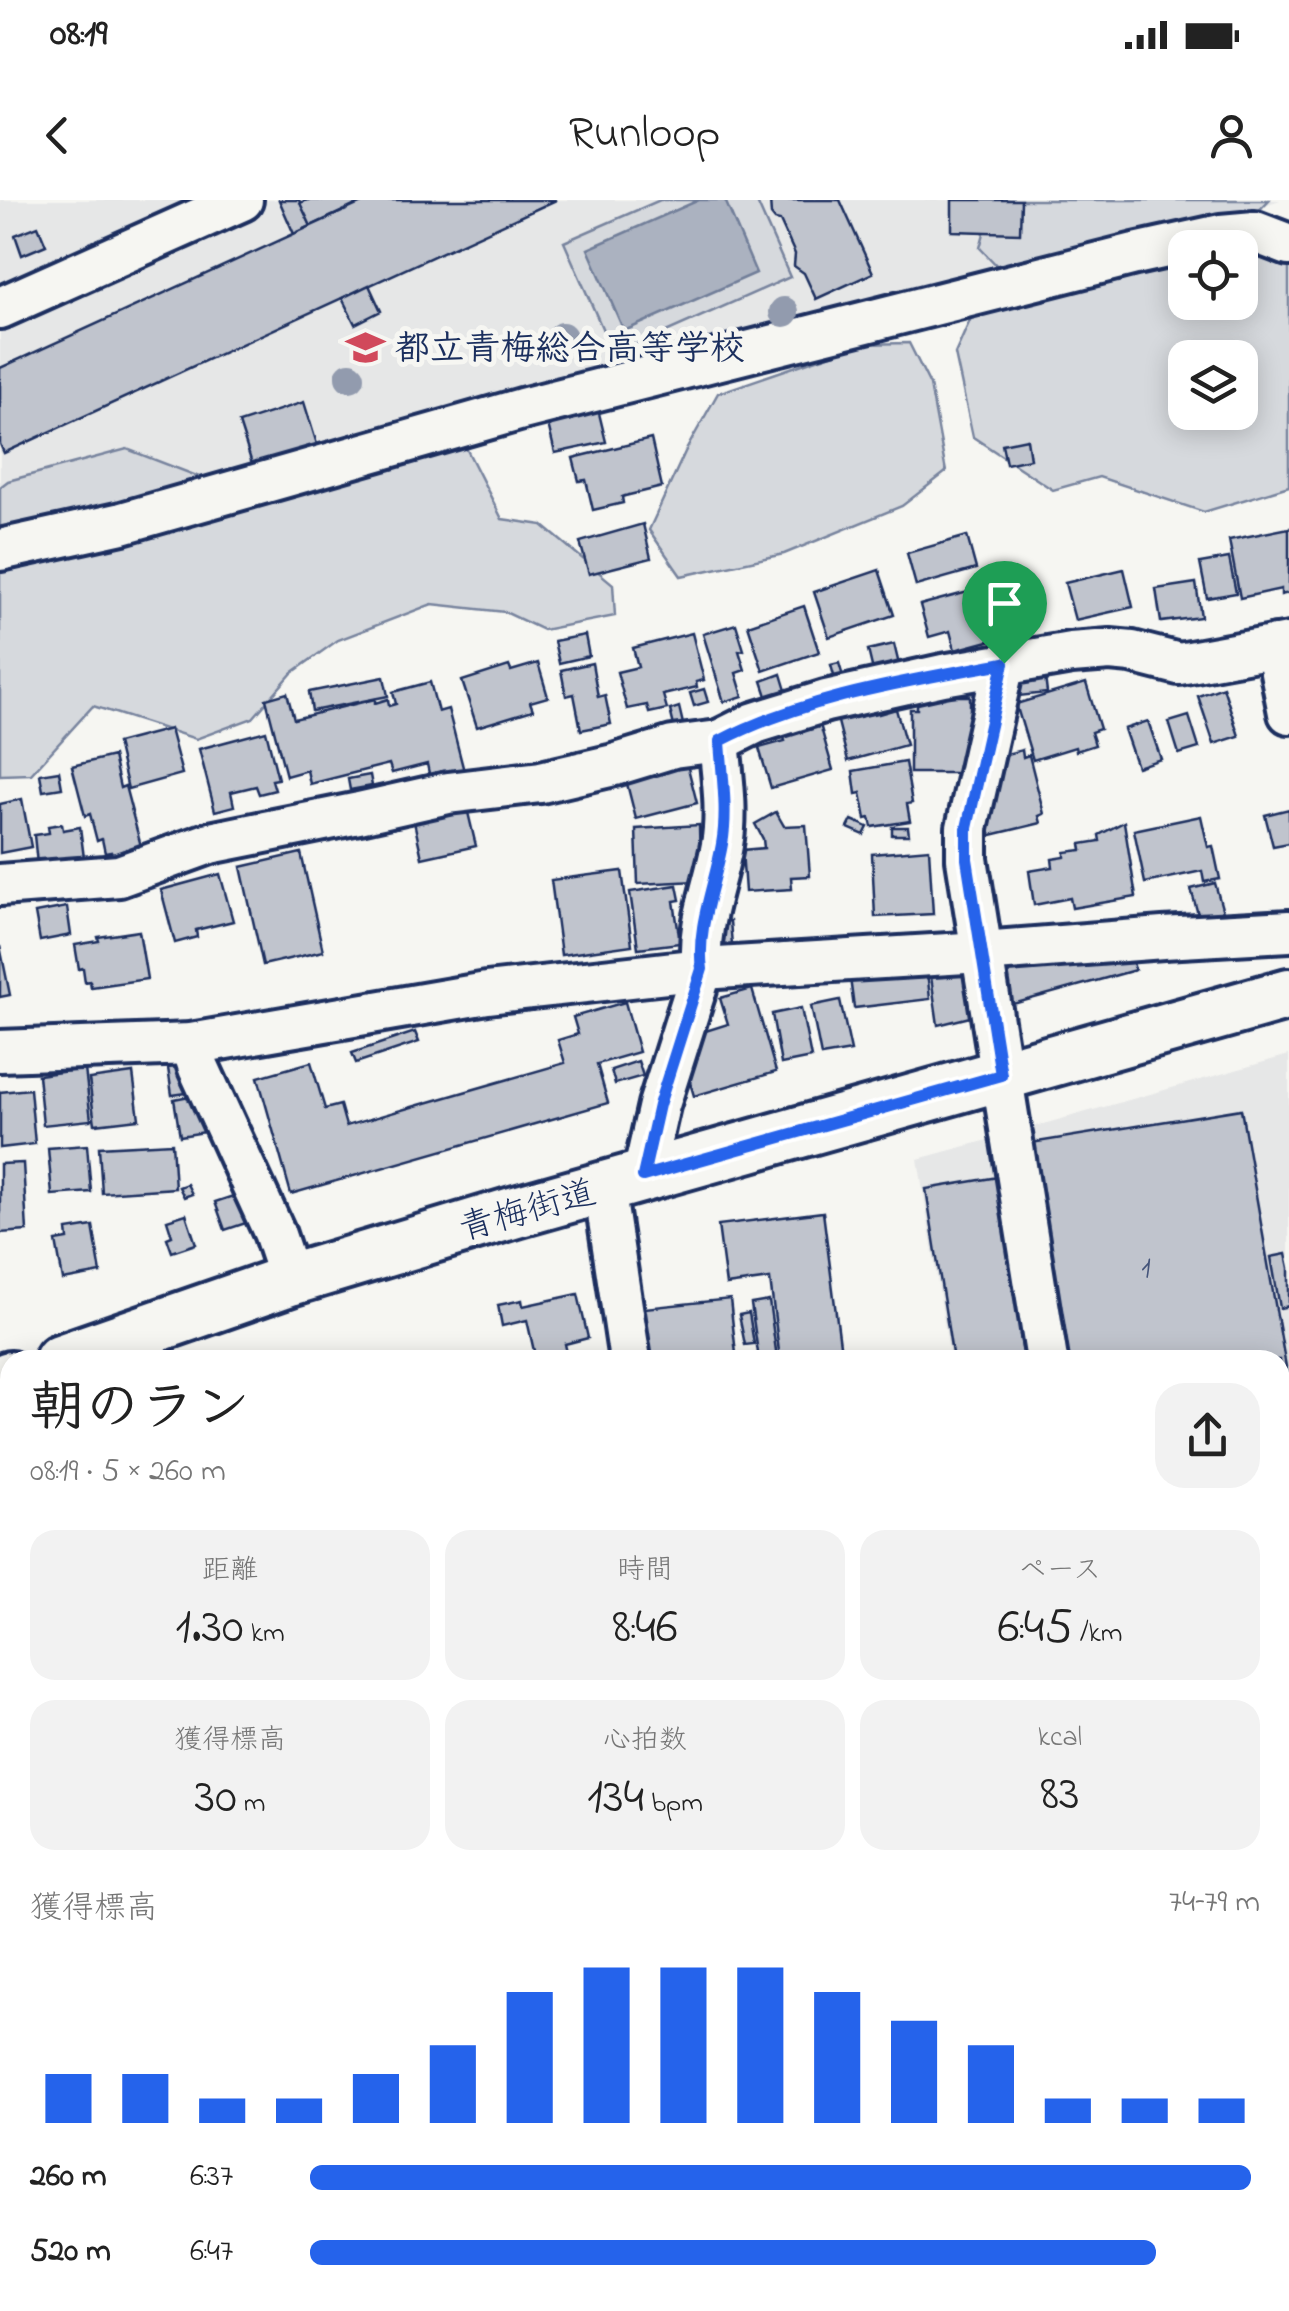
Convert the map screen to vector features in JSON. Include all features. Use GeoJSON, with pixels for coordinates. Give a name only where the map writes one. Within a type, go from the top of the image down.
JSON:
{"type":"FeatureCollection","features":[{"type":"Feature","properties":{"kind":"main road","name":"青梅街道"},"geometry":{"type":"LineString","coordinates":[[96,1350],[290,1280],[623,1181],[1289,994]]}},
{"type":"Feature","properties":{"kind":"street"},"geometry":{"type":"LineString","coordinates":[[0,308],[188,211],[242,200]]}},
{"type":"Feature","properties":{"kind":"street"},"geometry":{"type":"LineString","coordinates":[[0,550],[122,523],[522,409],[1135,254],[1221,236],[1272,238]]}},
{"type":"Feature","properties":{"kind":"street"},"geometry":{"type":"LineString","coordinates":[[0,885],[120,876],[210,843],[448,793],[541,782],[673,747],[720,741],[755,723],[826,701],[1070,653],[1132,652],[1180,664],[1282,645],[1289,713]]}},
{"type":"Feature","properties":{"kind":"street"},"geometry":{"type":"LineString","coordinates":[[1004,663],[967,828],[967,859],[1045,1350]]}},
{"type":"Feature","properties":{"kind":"street"},"geometry":{"type":"LineString","coordinates":[[630,1350],[623,1181],[659,1105],[702,969],[700,949],[723,840],[720,741]]}},
{"type":"Feature","properties":{"kind":"street"},"geometry":{"type":"LineString","coordinates":[[0,1051],[191,1044],[486,993],[702,969],[1289,931]]}},
{"type":"Feature","properties":{"kind":"street"},"geometry":{"type":"LineString","coordinates":[[191,1044],[274,1232],[290,1280]]}},
{"type":"Feature","properties":{"kind":"shaded area","name":"都立青梅総合高等学校"},"geometry":{"type":"Polygon","coordinates":[[[0,200],[1280,200],[1192,230],[1168,230],[1165,239],[0,540],[0,200]]]}},
{"type":"Feature","properties":{"kind":"shaded area"},"geometry":{"type":"Polygon","coordinates":[[[660,200],[756,200],[790,277],[614,355],[564,242],[660,200]]]}},
{"type":"Feature","properties":{"kind":"shaded area"},"geometry":{"type":"Polygon","coordinates":[[[699,200],[725,200],[756,273],[624,331],[588,249],[699,200]]]}},
{"type":"Feature","properties":{"kind":"shaded area"},"geometry":{"type":"Polygon","coordinates":[[[993,200],[1269,200],[1247,223],[1289,231],[1289,486],[1204,512],[1099,477],[1053,490],[973,437],[955,354],[975,309],[1003,272],[980,248],[993,200]]]}},
{"type":"Feature","properties":{"kind":"shaded area"},"geometry":{"type":"Polygon","coordinates":[[[909,343],[930,385],[946,472],[902,506],[784,554],[681,576],[649,530],[718,393],[861,344],[909,343]]]}},
{"type":"Feature","properties":{"kind":"shaded area"},"geometry":{"type":"Polygon","coordinates":[[[462,440],[502,519],[542,525],[613,584],[615,616],[543,630],[505,612],[432,604],[338,640],[292,673],[253,718],[196,739],[93,706],[31,774],[0,775],[0,487],[8,481],[127,449],[202,478],[276,486],[462,440]]]}},
{"type":"Feature","properties":{"kind":"shaded area"},"geometry":{"type":"Polygon","coordinates":[[[1289,1055],[1289,1350],[1057,1350],[1022,1130],[1289,1055]]]}},
{"type":"Feature","properties":{"kind":"shaded area"},"geometry":{"type":"Polygon","coordinates":[[[999,1137],[1033,1350],[948,1350],[918,1159],[999,1137]]]}},
{"type":"Feature","properties":{"kind":"building"},"geometry":{"type":"Polygon","coordinates":[[[279,200],[299,200],[311,226],[294,234],[279,200]]]}},
{"type":"Feature","properties":{"kind":"building"},"geometry":{"type":"Polygon","coordinates":[[[368,200],[556,200],[4,453],[0,444],[0,368],[368,200]]]}},
{"type":"Feature","properties":{"kind":"building"},"geometry":{"type":"Polygon","coordinates":[[[770,200],[840,200],[873,273],[816,299],[804,273],[794,266],[795,254],[780,221],[771,215],[770,200]]]}},
{"type":"Feature","properties":{"kind":"building"},"geometry":{"type":"Polygon","coordinates":[[[952,200],[1021,200],[1020,233],[952,231],[952,200]]]}},
{"type":"Feature","properties":{"kind":"building"},"geometry":{"type":"Polygon","coordinates":[[[300,203],[360,203],[311,226],[300,203]]]}},
{"type":"Feature","properties":{"kind":"building"},"geometry":{"type":"Polygon","coordinates":[[[38,226],[46,245],[22,255],[15,235],[38,226]]]}},
{"type":"Feature","properties":{"kind":"building"},"geometry":{"type":"Polygon","coordinates":[[[369,285],[381,311],[355,324],[342,298],[369,285]]]}},
{"type":"Feature","properties":{"kind":"building"},"geometry":{"type":"Polygon","coordinates":[[[304,402],[319,451],[254,470],[239,423],[304,402]]]}},
{"type":"Feature","properties":{"kind":"building"},"geometry":{"type":"Polygon","coordinates":[[[598,409],[606,442],[555,453],[547,420],[598,409]]]}},
{"type":"Feature","properties":{"kind":"building"},"geometry":{"type":"Polygon","coordinates":[[[651,439],[662,487],[622,497],[623,503],[593,510],[586,480],[579,481],[573,458],[651,439]]]}},
{"type":"Feature","properties":{"kind":"building"},"geometry":{"type":"Polygon","coordinates":[[[1027,439],[1030,459],[1006,464],[1002,444],[1027,439]]]}},
{"type":"Feature","properties":{"kind":"building"},"geometry":{"type":"Polygon","coordinates":[[[643,524],[651,558],[589,574],[580,542],[643,524]]]}},
{"type":"Feature","properties":{"kind":"building"},"geometry":{"type":"Polygon","coordinates":[[[1289,528],[1289,593],[1281,595],[1281,589],[1240,598],[1229,540],[1289,528]]]}},
{"type":"Feature","properties":{"kind":"building"},"geometry":{"type":"Polygon","coordinates":[[[967,536],[976,569],[916,586],[907,553],[967,536]]]}},
{"type":"Feature","properties":{"kind":"building"},"geometry":{"type":"Polygon","coordinates":[[[1229,558],[1236,593],[1207,598],[1200,563],[1229,558]]]}},
{"type":"Feature","properties":{"kind":"building"},"geometry":{"type":"Polygon","coordinates":[[[1124,569],[1133,607],[1075,620],[1065,583],[1124,569]]]}},
{"type":"Feature","properties":{"kind":"building"},"geometry":{"type":"Polygon","coordinates":[[[879,570],[894,615],[829,637],[814,592],[879,570]]]}},
{"type":"Feature","properties":{"kind":"building"},"geometry":{"type":"Polygon","coordinates":[[[1196,583],[1201,617],[1161,622],[1156,589],[1196,583]]]}},
{"type":"Feature","properties":{"kind":"building"},"geometry":{"type":"Polygon","coordinates":[[[979,589],[992,640],[955,650],[950,631],[929,637],[920,605],[979,589]]]}},
{"type":"Feature","properties":{"kind":"building"},"geometry":{"type":"Polygon","coordinates":[[[804,606],[819,652],[763,671],[748,625],[804,606]]]}},
{"type":"Feature","properties":{"kind":"building"},"geometry":{"type":"Polygon","coordinates":[[[736,624],[744,650],[739,651],[745,670],[736,673],[743,696],[724,702],[703,634],[736,624]]]}},
{"type":"Feature","properties":{"kind":"building"},"geometry":{"type":"Polygon","coordinates":[[[692,633],[704,680],[696,682],[697,687],[663,695],[667,709],[649,713],[647,705],[627,709],[617,672],[638,667],[633,648],[692,633]]]}},
{"type":"Feature","properties":{"kind":"building"},"geometry":{"type":"Polygon","coordinates":[[[585,635],[589,656],[559,663],[554,641],[585,635]]]}},
{"type":"Feature","properties":{"kind":"building"},"geometry":{"type":"Polygon","coordinates":[[[894,644],[900,669],[874,675],[868,650],[894,644]]]}},
{"type":"Feature","properties":{"kind":"building"},"geometry":{"type":"Polygon","coordinates":[[[538,663],[548,697],[530,702],[533,710],[477,727],[462,681],[509,666],[511,671],[538,663]]]}},
{"type":"Feature","properties":{"kind":"building"},"geometry":{"type":"Polygon","coordinates":[[[592,663],[598,697],[605,695],[611,724],[581,730],[574,694],[566,696],[561,670],[592,663]]]}},
{"type":"Feature","properties":{"kind":"building"},"geometry":{"type":"Polygon","coordinates":[[[839,663],[844,680],[836,683],[831,665],[839,663]]]}},
{"type":"Feature","properties":{"kind":"building"},"geometry":{"type":"Polygon","coordinates":[[[1044,669],[1047,693],[1019,696],[1016,673],[1044,669]]]}},
{"type":"Feature","properties":{"kind":"building"},"geometry":{"type":"Polygon","coordinates":[[[781,674],[788,697],[769,702],[762,681],[781,674]]]}},
{"type":"Feature","properties":{"kind":"building"},"geometry":{"type":"Polygon","coordinates":[[[384,677],[388,696],[312,711],[309,692],[384,677]]]}},
{"type":"Feature","properties":{"kind":"building"},"geometry":{"type":"Polygon","coordinates":[[[430,682],[438,712],[448,709],[466,779],[430,778],[427,764],[392,773],[389,764],[310,784],[307,770],[286,776],[266,699],[287,693],[294,719],[375,699],[375,703],[388,699],[389,706],[396,704],[393,692],[430,682]]]}},
{"type":"Feature","properties":{"kind":"building"},"geometry":{"type":"Polygon","coordinates":[[[1086,683],[1100,729],[1091,732],[1095,745],[1033,760],[1016,704],[1086,683]]]}},
{"type":"Feature","properties":{"kind":"building"},"geometry":{"type":"Polygon","coordinates":[[[1223,687],[1239,736],[1214,744],[1198,696],[1223,687]]]}},
{"type":"Feature","properties":{"kind":"building"},"geometry":{"type":"Polygon","coordinates":[[[704,689],[708,702],[694,706],[690,693],[704,689]]]}},
{"type":"Feature","properties":{"kind":"building"},"geometry":{"type":"Polygon","coordinates":[[[917,696],[970,696],[970,757],[965,773],[910,773],[910,709],[917,709],[917,696]]]}},
{"type":"Feature","properties":{"kind":"building"},"geometry":{"type":"Polygon","coordinates":[[[876,703],[879,714],[896,709],[906,745],[848,761],[836,714],[876,703]]]}},
{"type":"Feature","properties":{"kind":"building"},"geometry":{"type":"Polygon","coordinates":[[[679,707],[683,724],[674,726],[670,710],[679,707]]]}},
{"type":"Feature","properties":{"kind":"building"},"geometry":{"type":"Polygon","coordinates":[[[1189,716],[1199,748],[1179,754],[1169,722],[1189,716]]]}},
{"type":"Feature","properties":{"kind":"building"},"geometry":{"type":"Polygon","coordinates":[[[819,721],[833,770],[771,788],[759,748],[785,741],[781,728],[819,721]]]}},
{"type":"Feature","properties":{"kind":"building"},"geometry":{"type":"Polygon","coordinates":[[[1148,721],[1161,759],[1137,767],[1124,729],[1148,721]]]}},
{"type":"Feature","properties":{"kind":"building"},"geometry":{"type":"Polygon","coordinates":[[[170,729],[182,774],[128,789],[117,743],[170,729]]]}},
{"type":"Feature","properties":{"kind":"building"},"geometry":{"type":"Polygon","coordinates":[[[266,731],[278,779],[272,780],[275,790],[259,794],[256,786],[231,792],[234,806],[215,811],[199,749],[266,731]]]}},
{"type":"Feature","properties":{"kind":"building"},"geometry":{"type":"Polygon","coordinates":[[[1022,750],[1023,757],[1029,755],[1044,814],[1039,816],[1041,823],[987,836],[984,814],[998,756],[1022,750]]]}},
{"type":"Feature","properties":{"kind":"building"},"geometry":{"type":"Polygon","coordinates":[[[113,756],[142,850],[112,857],[111,852],[105,853],[102,839],[97,841],[90,814],[85,816],[72,766],[113,756]]]}},
{"type":"Feature","properties":{"kind":"building"},"geometry":{"type":"Polygon","coordinates":[[[686,760],[697,803],[636,819],[625,776],[686,760]]]}},
{"type":"Feature","properties":{"kind":"building"},"geometry":{"type":"Polygon","coordinates":[[[905,762],[912,803],[907,804],[910,821],[872,827],[870,818],[866,819],[861,793],[856,794],[853,771],[905,762]]]}},
{"type":"Feature","properties":{"kind":"building"},"geometry":{"type":"Polygon","coordinates":[[[59,771],[62,788],[43,791],[40,774],[59,771]]]}},
{"type":"Feature","properties":{"kind":"building"},"geometry":{"type":"Polygon","coordinates":[[[370,775],[372,786],[350,790],[348,779],[370,775]]]}},
{"type":"Feature","properties":{"kind":"building"},"geometry":{"type":"Polygon","coordinates":[[[22,799],[31,847],[0,853],[0,804],[22,799]]]}},
{"type":"Feature","properties":{"kind":"building"},"geometry":{"type":"Polygon","coordinates":[[[466,804],[476,846],[422,858],[413,817],[466,804]]]}},
{"type":"Feature","properties":{"kind":"building"},"geometry":{"type":"Polygon","coordinates":[[[1289,809],[1289,843],[1273,846],[1265,815],[1289,809]]]}},
{"type":"Feature","properties":{"kind":"building"},"geometry":{"type":"Polygon","coordinates":[[[776,812],[784,826],[806,825],[810,876],[791,877],[792,889],[745,892],[742,850],[764,848],[755,824],[776,812]]]}},
{"type":"Feature","properties":{"kind":"building"},"geometry":{"type":"Polygon","coordinates":[[[1201,816],[1220,879],[1204,882],[1202,871],[1145,883],[1134,830],[1201,816]]]}},
{"type":"Feature","properties":{"kind":"building"},"geometry":{"type":"Polygon","coordinates":[[[852,820],[868,827],[864,835],[848,828],[852,820]]]}},
{"type":"Feature","properties":{"kind":"building"},"geometry":{"type":"Polygon","coordinates":[[[1124,822],[1136,897],[1072,908],[1070,898],[1034,905],[1029,871],[1053,867],[1052,859],[1082,850],[1081,844],[1100,841],[1099,835],[1124,822]]]}},
{"type":"Feature","properties":{"kind":"building"},"geometry":{"type":"Polygon","coordinates":[[[62,824],[63,830],[80,827],[84,858],[37,864],[34,835],[49,833],[48,826],[62,824]]]}},
{"type":"Feature","properties":{"kind":"building"},"geometry":{"type":"Polygon","coordinates":[[[699,825],[697,881],[638,884],[636,829],[699,825]]]}},
{"type":"Feature","properties":{"kind":"building"},"geometry":{"type":"Polygon","coordinates":[[[892,827],[908,827],[909,835],[892,835],[892,827]]]}},
{"type":"Feature","properties":{"kind":"building"},"geometry":{"type":"Polygon","coordinates":[[[929,849],[933,914],[875,917],[872,854],[929,849]]]}},
{"type":"Feature","properties":{"kind":"building"},"geometry":{"type":"Polygon","coordinates":[[[301,853],[323,951],[263,965],[241,867],[301,853]]]}},
{"type":"Feature","properties":{"kind":"building"},"geometry":{"type":"Polygon","coordinates":[[[622,871],[632,945],[561,955],[551,880],[622,871]]]}},
{"type":"Feature","properties":{"kind":"building"},"geometry":{"type":"Polygon","coordinates":[[[220,874],[233,921],[196,930],[197,937],[175,943],[161,890],[220,874]]]}},
{"type":"Feature","properties":{"kind":"building"},"geometry":{"type":"Polygon","coordinates":[[[1215,883],[1223,912],[1199,918],[1191,889],[1215,883]]]}},
{"type":"Feature","properties":{"kind":"building"},"geometry":{"type":"Polygon","coordinates":[[[677,885],[680,900],[674,901],[680,943],[638,948],[630,892],[677,885]]]}},
{"type":"Feature","properties":{"kind":"building"},"geometry":{"type":"Polygon","coordinates":[[[67,907],[71,935],[40,941],[35,913],[67,907]]]}},
{"type":"Feature","properties":{"kind":"building"},"geometry":{"type":"Polygon","coordinates":[[[730,921],[732,945],[717,946],[716,922],[730,921]]]}},
{"type":"Feature","properties":{"kind":"building"},"geometry":{"type":"Polygon","coordinates":[[[139,931],[147,979],[91,987],[90,981],[85,982],[75,945],[139,931]]]}},
{"type":"Feature","properties":{"kind":"building"},"geometry":{"type":"Polygon","coordinates":[[[0,946],[10,995],[0,997],[0,946]]]}},
{"type":"Feature","properties":{"kind":"building"},"geometry":{"type":"Polygon","coordinates":[[[1131,954],[1135,970],[1013,1004],[1002,965],[1131,954]]]}},
{"type":"Feature","properties":{"kind":"building"},"geometry":{"type":"Polygon","coordinates":[[[968,966],[973,1000],[968,1001],[970,1017],[938,1025],[930,970],[968,966]]]}},
{"type":"Feature","properties":{"kind":"building"},"geometry":{"type":"Polygon","coordinates":[[[927,970],[930,999],[854,1008],[850,978],[927,970]]]}},
{"type":"Feature","properties":{"kind":"building"},"geometry":{"type":"Polygon","coordinates":[[[752,989],[776,1072],[694,1096],[685,1065],[696,1034],[728,1024],[720,998],[752,989]]]}},
{"type":"Feature","properties":{"kind":"building"},"geometry":{"type":"Polygon","coordinates":[[[840,1000],[851,1051],[821,1056],[811,1006],[840,1000]]]}},
{"type":"Feature","properties":{"kind":"building"},"geometry":{"type":"Polygon","coordinates":[[[625,1002],[639,1052],[597,1064],[608,1103],[291,1194],[258,1077],[311,1062],[325,1109],[340,1105],[346,1126],[565,1063],[558,1040],[578,1034],[573,1017],[625,1002]]]}},
{"type":"Feature","properties":{"kind":"building"},"geometry":{"type":"Polygon","coordinates":[[[801,1008],[811,1058],[781,1064],[772,1014],[801,1008]]]}},
{"type":"Feature","properties":{"kind":"building"},"geometry":{"type":"Polygon","coordinates":[[[415,1032],[419,1042],[356,1063],[352,1053],[415,1032]]]}},
{"type":"Feature","properties":{"kind":"building"},"geometry":{"type":"Polygon","coordinates":[[[638,1061],[643,1076],[615,1084],[611,1070],[638,1061]]]}},
{"type":"Feature","properties":{"kind":"building"},"geometry":{"type":"Polygon","coordinates":[[[189,1064],[194,1092],[172,1095],[168,1068],[189,1064]]]}},
{"type":"Feature","properties":{"kind":"building"},"geometry":{"type":"Polygon","coordinates":[[[85,1069],[91,1120],[43,1125],[38,1075],[85,1069]]]}},
{"type":"Feature","properties":{"kind":"building"},"geometry":{"type":"Polygon","coordinates":[[[133,1073],[139,1119],[95,1124],[89,1079],[133,1073]]]}},
{"type":"Feature","properties":{"kind":"building"},"geometry":{"type":"Polygon","coordinates":[[[30,1089],[35,1144],[0,1148],[0,1092],[30,1089]]]}},
{"type":"Feature","properties":{"kind":"building"},"geometry":{"type":"Polygon","coordinates":[[[200,1094],[205,1132],[180,1136],[174,1099],[200,1094]]]}},
{"type":"Feature","properties":{"kind":"building"},"geometry":{"type":"Polygon","coordinates":[[[1241,1109],[1283,1350],[1062,1350],[1031,1143],[1241,1109]]]}},
{"type":"Feature","properties":{"kind":"building"},"geometry":{"type":"Polygon","coordinates":[[[172,1143],[175,1188],[102,1193],[99,1147],[172,1143]]]}},
{"type":"Feature","properties":{"kind":"building"},"geometry":{"type":"Polygon","coordinates":[[[87,1145],[91,1192],[52,1195],[48,1148],[87,1145]]]}},
{"type":"Feature","properties":{"kind":"building"},"geometry":{"type":"Polygon","coordinates":[[[23,1163],[27,1231],[0,1233],[0,1164],[23,1163]]]}},
{"type":"Feature","properties":{"kind":"building"},"geometry":{"type":"Polygon","coordinates":[[[1004,1176],[1028,1334],[1020,1335],[1022,1350],[951,1350],[926,1189],[1004,1176]]]}},
{"type":"Feature","properties":{"kind":"building"},"geometry":{"type":"Polygon","coordinates":[[[187,1184],[192,1194],[184,1197],[179,1187],[187,1184]]]}},
{"type":"Feature","properties":{"kind":"building"},"geometry":{"type":"Polygon","coordinates":[[[242,1193],[252,1221],[225,1230],[215,1202],[242,1193]]]}},
{"type":"Feature","properties":{"kind":"building"},"geometry":{"type":"Polygon","coordinates":[[[823,1212],[841,1350],[779,1350],[770,1279],[726,1285],[718,1225],[823,1212]]]}},
{"type":"Feature","properties":{"kind":"building"},"geometry":{"type":"Polygon","coordinates":[[[186,1214],[196,1244],[172,1252],[167,1220],[186,1214]]]}},
{"type":"Feature","properties":{"kind":"building"},"geometry":{"type":"Polygon","coordinates":[[[93,1226],[101,1273],[63,1280],[56,1241],[68,1239],[67,1230],[93,1226]]]}},
{"type":"Feature","properties":{"kind":"building"},"geometry":{"type":"Polygon","coordinates":[[[1286,1254],[1289,1306],[1280,1308],[1271,1257],[1286,1254]]]}},
{"type":"Feature","properties":{"kind":"building"},"geometry":{"type":"Polygon","coordinates":[[[578,1294],[588,1338],[565,1344],[566,1350],[534,1350],[527,1320],[502,1326],[498,1305],[522,1300],[523,1306],[578,1294]]]}},
{"type":"Feature","properties":{"kind":"building"},"geometry":{"type":"Polygon","coordinates":[[[730,1299],[736,1350],[649,1350],[644,1308],[730,1299]]]}},
{"type":"Feature","properties":{"kind":"building"},"geometry":{"type":"Polygon","coordinates":[[[769,1301],[776,1350],[758,1350],[751,1304],[769,1301]]]}},
{"type":"Feature","properties":{"kind":"building"},"geometry":{"type":"Polygon","coordinates":[[[749,1313],[754,1344],[745,1345],[739,1315],[749,1313]]]}},
{"type":"Feature","properties":{"kind":"place","name":"都立青梅総合高等学校"},"geometry":{"type":"Point","coordinates":[365,347]}},
{"type":"Feature","properties":{"kind":"route"},"geometry":{"type":"LineString","coordinates":[[1004,663],[967,828],[967,859],[1001,1075],[643,1176],[659,1105],[702,969],[700,949],[723,840],[720,741],[755,723],[826,701],[1004,663]]}}]}
